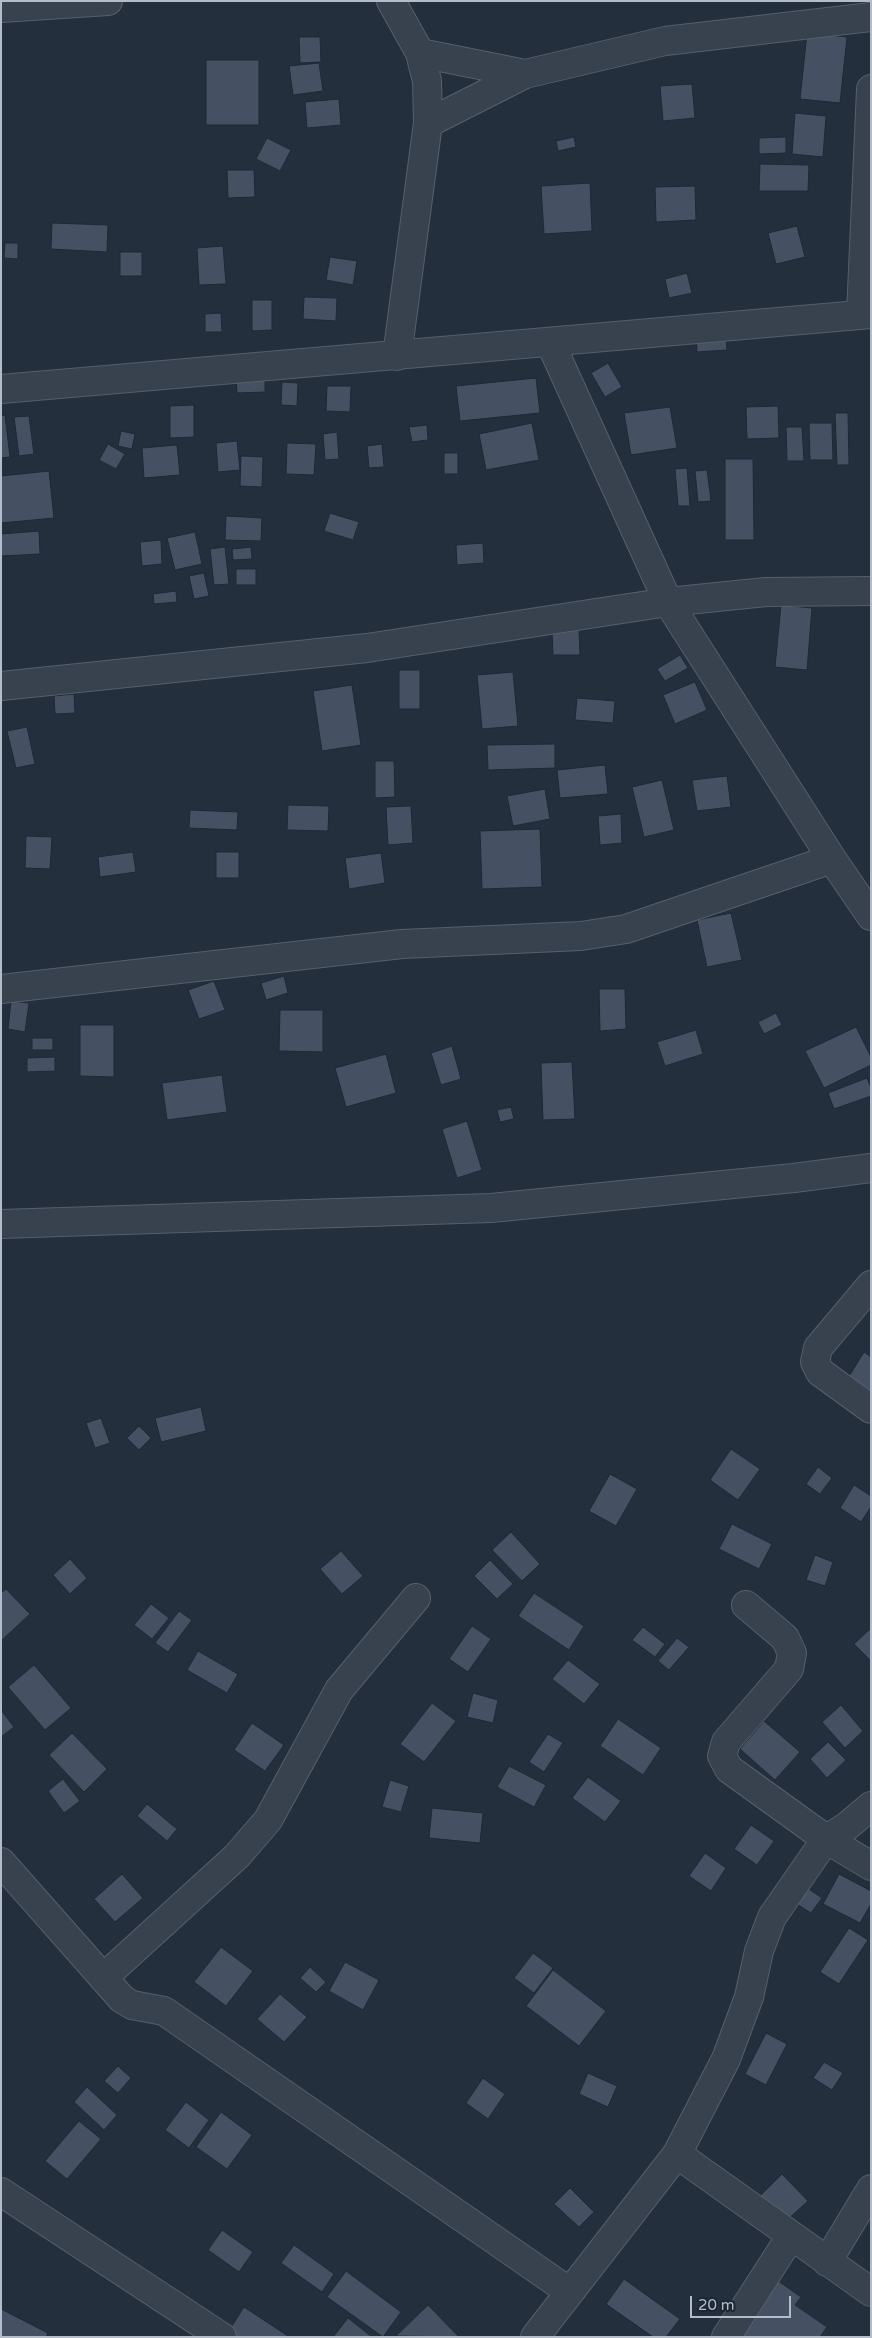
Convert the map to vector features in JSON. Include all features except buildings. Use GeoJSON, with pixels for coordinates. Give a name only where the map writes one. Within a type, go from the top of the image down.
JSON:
{"type":"FeatureCollection","features":[{"type":"Feature","properties":{"kind":"street"},"geometry":{"type":"LineString","coordinates":[[1,8],[108,1]]}},
{"type":"Feature","properties":{"kind":"street"},"geometry":{"type":"LineString","coordinates":[[391,1],[420,53],[427,81],[428,123],[397,356]]}},
{"type":"Feature","properties":{"kind":"street"},"geometry":{"type":"LineString","coordinates":[[428,123],[525,74],[665,41],[871,17]]}},
{"type":"Feature","properties":{"kind":"street"},"geometry":{"type":"LineString","coordinates":[[420,53],[525,74]]}},
{"type":"Feature","properties":{"kind":"street"},"geometry":{"type":"LineString","coordinates":[[1,389],[866,314],[871,89]]}},
{"type":"Feature","properties":{"kind":"street"},"geometry":{"type":"LineString","coordinates":[[550,342],[668,602],[832,859],[871,916]]}},
{"type":"Feature","properties":{"kind":"street"},"geometry":{"type":"LineString","coordinates":[[1,686],[367,648],[668,602],[766,592],[871,591]]}},
{"type":"Feature","properties":{"kind":"street"},"geometry":{"type":"LineString","coordinates":[[1,989],[393,945],[581,936],[626,928],[832,859]]}},
{"type":"Feature","properties":{"kind":"street"},"geometry":{"type":"LineString","coordinates":[[1,1224],[492,1208],[803,1177],[871,1168]]}},
{"type":"Feature","properties":{"kind":"street"},"geometry":{"type":"LineString","coordinates":[[871,1285],[818,1348],[815,1362],[820,1372],[871,1409]]}},
{"type":"Feature","properties":{"kind":"street"},"geometry":{"type":"LineString","coordinates":[[103,1978],[237,1856],[268,1820],[339,1690],[416,1598]]}},
{"type":"Feature","properties":{"kind":"street"},"geometry":{"type":"LineString","coordinates":[[746,1605],[785,1638],[792,1653],[789,1669],[726,1742],[722,1756],[729,1769],[826,1839],[871,1866]]}},
{"type":"Feature","properties":{"kind":"street"},"geometry":{"type":"LineString","coordinates":[[535,2337],[677,2154],[726,2059],[749,1997],[759,1951],[772,1917],[826,1839],[846,1827],[871,1806]]}},
{"type":"Feature","properties":{"kind":"street"},"geometry":{"type":"LineString","coordinates":[[1,1862],[122,1999],[132,2005],[164,2011],[570,2292]]}},
{"type":"Feature","properties":{"kind":"street"},"geometry":{"type":"LineString","coordinates":[[677,2154],[871,2292]]}},
{"type":"Feature","properties":{"kind":"street"},"geometry":{"type":"LineString","coordinates":[[827,2262],[871,2189]]}},
{"type":"Feature","properties":{"kind":"street"},"geometry":{"type":"LineString","coordinates":[[1,2192],[222,2337]]}},
{"type":"Feature","properties":{"kind":"street"},"geometry":{"type":"LineString","coordinates":[[726,2337],[791,2236]]}}]}
